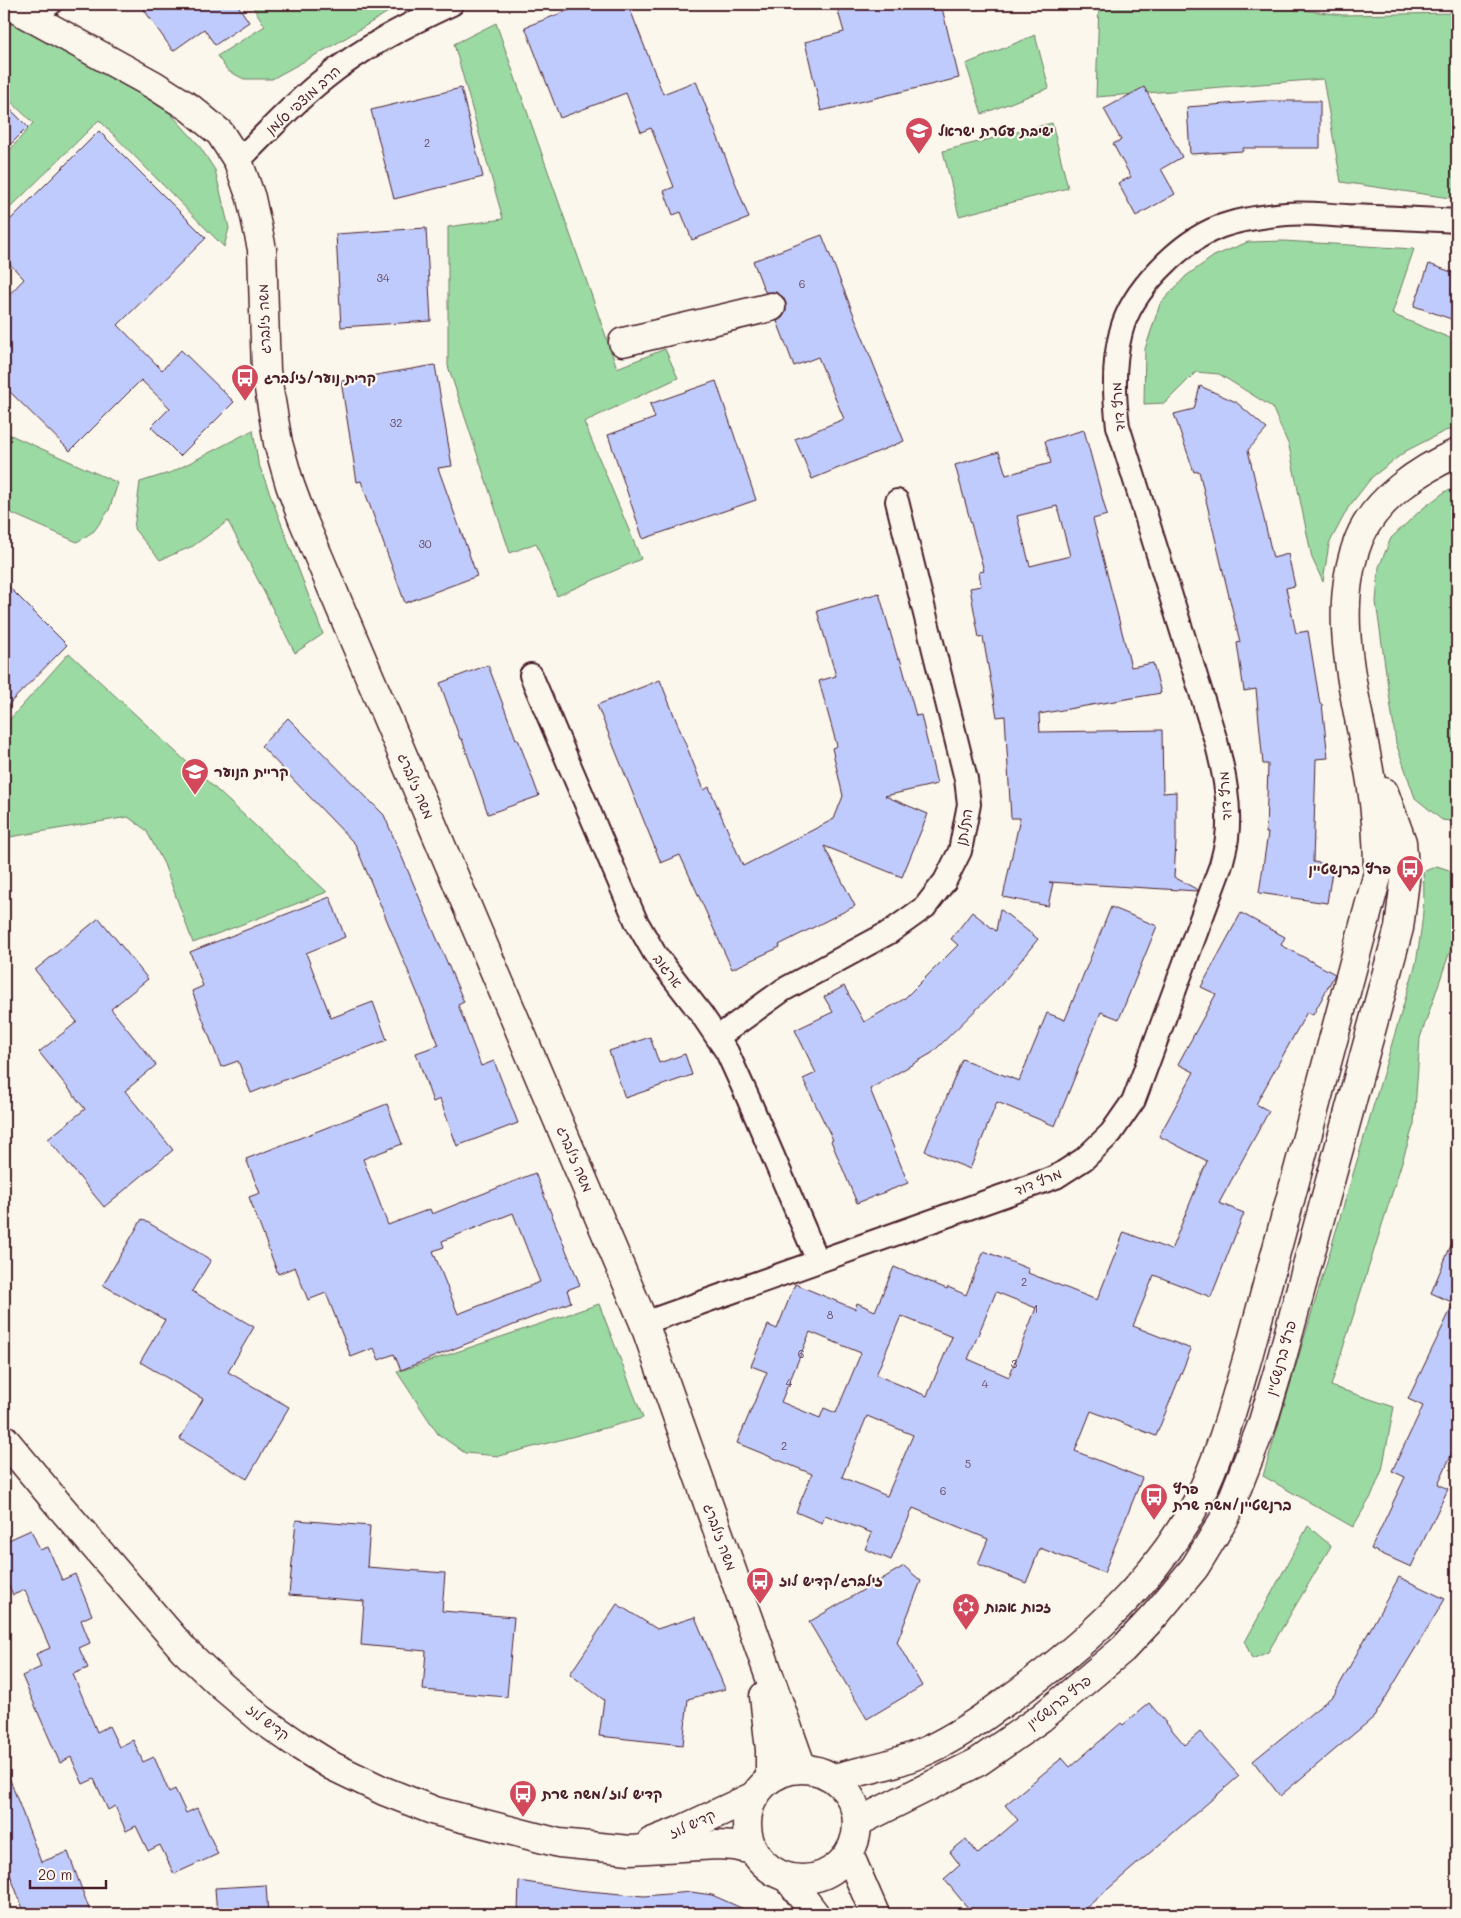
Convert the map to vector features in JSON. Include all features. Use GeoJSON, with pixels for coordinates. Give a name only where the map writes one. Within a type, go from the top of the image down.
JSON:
{"type":"FeatureCollection","features":[{"type":"Feature","properties":{"kind":"street","name":"הרב מוצפי סלמן"},"geometry":{"type":"LineString","coordinates":[[238,161],[323,80],[353,57],[403,27],[452,4]]}},
{"type":"Feature","properties":{"kind":"street","name":"משה זילברג"},"geometry":{"type":"LineString","coordinates":[[28,8],[154,84],[190,108],[220,133],[238,161],[251,198],[262,249],[266,371],[278,443],[290,486],[644,1322],[802,1768]]}},
{"type":"Feature","properties":{"kind":"street","name":"מרץ דוד"},"geometry":{"type":"LineString","coordinates":[[644,1322],[1056,1177],[1084,1159],[1111,1133],[1134,1100],[1221,865],[1227,837],[1224,772],[1216,741],[1123,449],[1118,426],[1114,394],[1121,332],[1129,313],[1147,283],[1166,263],[1191,242],[1219,227],[1288,213],[1457,221]]}},
{"type":"Feature","properties":{"kind":"street"},"geometry":{"type":"LineString","coordinates":[[624,342],[771,307]]}},
{"type":"Feature","properties":{"kind":"street","name":"פרץ ברנשטיין"},"geometry":{"type":"LineString","coordinates":[[834,1778],[897,1762],[927,1751],[960,1734],[1027,1687],[1094,1631],[1132,1592],[1168,1548],[1197,1501],[1231,1415],[1246,1364],[1367,920],[1378,872],[1378,841],[1372,790],[1351,673],[1347,632],[1347,602],[1352,563],[1360,537],[1376,511],[1404,483],[1437,462],[1457,453]]}},
{"type":"Feature","properties":{"kind":"street","name":"התלתן"},"geometry":{"type":"LineString","coordinates":[[718,1037],[783,990],[890,932],[925,907],[945,881],[960,851],[969,804],[966,779],[898,501]]}},
{"type":"Feature","properties":{"kind":"street","name":"ארגוב"},"geometry":{"type":"LineString","coordinates":[[531,675],[636,921],[655,954],[718,1037],[748,1098],[818,1261]]}},
{"type":"Feature","properties":{"kind":"street","name":"פרץ ברנשטיין"},"geometry":{"type":"LineString","coordinates":[[858,1822],[978,1762],[1041,1718],[1088,1680],[1124,1649],[1156,1614],[1195,1567],[1226,1516],[1249,1460],[1272,1390],[1399,928],[1405,880],[1402,842],[1360,726]]}},
{"type":"Feature","properties":{"kind":"street","name":"קדיש לוז"},"geometry":{"type":"LineString","coordinates":[[4,1439],[184,1650],[261,1719],[332,1766],[384,1791],[435,1811],[559,1843],[630,1850],[717,1845],[736,1846],[753,1850]]}},
{"type":"Feature","properties":{"kind":"street","name":"משה זילברג"},"geometry":{"type":"LineString","coordinates":[[762,1787],[770,1750],[763,1685],[764,1659]]}},
{"type":"Feature","properties":{"kind":"street"},"geometry":{"type":"LineString","coordinates":[[802,1768],[819,1771],[834,1778],[844,1786],[856,1808],[857,1834],[849,1854],[841,1863],[826,1874],[804,1880],[787,1877],[768,1868],[753,1850],[748,1838],[748,1813],[762,1787],[784,1771],[802,1768]]}},
{"type":"Feature","properties":{"kind":"street","name":"קדיש לוז"},"geometry":{"type":"LineString","coordinates":[[630,1850],[679,1831],[762,1787]]}},
{"type":"Feature","properties":{"kind":"street"},"geometry":{"type":"LineString","coordinates":[[849,1854],[875,1914]]}},
{"type":"Feature","properties":{"kind":"street"},"geometry":{"type":"LineString","coordinates":[[787,1877],[815,1914]]}},
{"type":"Feature","properties":{"kind":"green space"},"geometry":{"type":"Polygon","coordinates":[[[251,4],[401,4],[339,42],[272,79],[244,79],[228,71],[217,56],[265,26],[251,4]]]}},
{"type":"Feature","properties":{"kind":"green space"},"geometry":{"type":"Polygon","coordinates":[[[1099,4],[1255,4],[1343,15],[1457,13],[1457,199],[1341,182],[1323,79],[1096,97],[1099,4]]]}},
{"type":"Feature","properties":{"kind":"green space"},"geometry":{"type":"Polygon","coordinates":[[[4,19],[136,91],[170,113],[198,144],[215,170],[229,228],[224,247],[99,120],[10,208],[4,203],[4,157],[33,123],[4,95],[4,19]]]}},
{"type":"Feature","properties":{"kind":"green space"},"geometry":{"type":"Polygon","coordinates":[[[496,23],[617,368],[665,349],[678,378],[584,422],[641,559],[557,596],[536,543],[510,553],[448,366],[448,227],[503,219],[454,44],[496,23]]]}},
{"type":"Feature","properties":{"kind":"green space"},"geometry":{"type":"Polygon","coordinates":[[[1035,35],[1049,88],[982,114],[966,64],[1035,35]]]}},
{"type":"Feature","properties":{"kind":"green space"},"geometry":{"type":"Polygon","coordinates":[[[1052,123],[1068,188],[959,216],[943,151],[1052,123]]]}},
{"type":"Feature","properties":{"kind":"green space"},"geometry":{"type":"Polygon","coordinates":[[[1284,241],[1414,249],[1392,314],[1457,341],[1457,428],[1445,431],[1406,451],[1372,477],[1348,508],[1329,544],[1323,582],[1312,558],[1289,446],[1272,407],[1219,374],[1196,372],[1165,403],[1144,404],[1145,349],[1160,304],[1186,276],[1214,256],[1248,242],[1284,241]]]}},
{"type":"Feature","properties":{"kind":"green space"},"geometry":{"type":"Polygon","coordinates":[[[253,430],[258,462],[323,634],[295,653],[228,521],[193,546],[160,560],[134,529],[140,482],[172,472],[253,430]]]}},
{"type":"Feature","properties":{"kind":"green space"},"geometry":{"type":"Polygon","coordinates":[[[4,432],[118,483],[109,510],[94,531],[77,542],[4,510],[4,432]]]}},
{"type":"Feature","properties":{"kind":"green space"},"geometry":{"type":"Polygon","coordinates":[[[1457,489],[1457,822],[1442,820],[1415,798],[1396,743],[1376,602],[1379,567],[1391,538],[1422,509],[1446,491],[1457,489]]]}},
{"type":"Feature","properties":{"kind":"green space"},"geometry":{"type":"Polygon","coordinates":[[[69,653],[327,892],[193,943],[164,864],[146,830],[128,817],[4,838],[4,726],[69,653]]]}},
{"type":"Feature","properties":{"kind":"green space"},"geometry":{"type":"Polygon","coordinates":[[[1437,866],[1449,870],[1457,880],[1457,931],[1420,1038],[1414,1124],[1331,1386],[1394,1407],[1382,1470],[1372,1495],[1353,1527],[1263,1476],[1416,963],[1423,906],[1423,872],[1437,866]]]}},
{"type":"Feature","properties":{"kind":"green space"},"geometry":{"type":"Polygon","coordinates":[[[599,1304],[643,1418],[499,1456],[465,1453],[438,1434],[397,1372],[599,1304]]]}},
{"type":"Feature","properties":{"kind":"green space"},"geometry":{"type":"Polygon","coordinates":[[[1308,1526],[1331,1546],[1268,1652],[1252,1659],[1245,1642],[1308,1526]]]}},
{"type":"Feature","properties":{"kind":"building"},"geometry":{"type":"Polygon","coordinates":[[[140,4],[237,4],[249,22],[215,45],[204,29],[173,51],[140,4]]]}},
{"type":"Feature","properties":{"kind":"building"},"geometry":{"type":"Polygon","coordinates":[[[585,4],[628,4],[663,94],[696,81],[749,218],[692,240],[681,212],[673,215],[664,191],[674,187],[651,128],[641,132],[626,93],[560,118],[525,27],[585,4]]]}},
{"type":"Feature","properties":{"kind":"building"},"geometry":{"type":"Polygon","coordinates":[[[836,4],[930,4],[931,11],[942,8],[959,78],[821,111],[805,42],[844,32],[836,4]]]}},
{"type":"Feature","properties":{"kind":"building"},"geometry":{"type":"Polygon","coordinates":[[[1144,87],[1182,157],[1161,169],[1175,194],[1136,216],[1118,183],[1131,177],[1113,144],[1121,140],[1104,109],[1144,87]]]}},
{"type":"Feature","properties":{"kind":"building"},"geometry":{"type":"Polygon","coordinates":[[[461,88],[483,177],[394,199],[371,110],[461,88]]]}},
{"type":"Feature","properties":{"kind":"building"},"geometry":{"type":"Polygon","coordinates":[[[1264,101],[1320,101],[1320,148],[1243,148],[1243,151],[1190,154],[1187,107],[1264,101]]]}},
{"type":"Feature","properties":{"kind":"building"},"geometry":{"type":"Polygon","coordinates":[[[4,103],[28,127],[4,151],[4,103]]]}},
{"type":"Feature","properties":{"kind":"building"},"geometry":{"type":"Polygon","coordinates":[[[99,131],[206,238],[118,325],[162,370],[181,350],[234,402],[180,456],[151,427],[170,408],[141,380],[70,451],[4,386],[4,300],[24,279],[4,258],[4,226],[99,131]]]}},
{"type":"Feature","properties":{"kind":"building"},"geometry":{"type":"Polygon","coordinates":[[[426,228],[431,321],[341,327],[336,234],[426,228]]]}},
{"type":"Feature","properties":{"kind":"building"},"geometry":{"type":"Polygon","coordinates":[[[822,235],[904,441],[812,479],[795,439],[844,419],[818,357],[794,366],[777,321],[786,312],[786,303],[783,297],[776,292],[765,292],[753,261],[822,235]]]}},
{"type":"Feature","properties":{"kind":"building"},"geometry":{"type":"Polygon","coordinates":[[[1429,264],[1457,274],[1457,321],[1414,306],[1429,264]]]}},
{"type":"Feature","properties":{"kind":"building"},"geometry":{"type":"Polygon","coordinates":[[[435,365],[452,466],[438,468],[477,576],[405,603],[361,481],[357,482],[341,381],[435,365]]]}},
{"type":"Feature","properties":{"kind":"building"},"geometry":{"type":"Polygon","coordinates":[[[716,381],[756,500],[643,539],[608,435],[655,418],[650,404],[716,381]]]}},
{"type":"Feature","properties":{"kind":"building"},"geometry":{"type":"Polygon","coordinates":[[[1200,386],[1236,402],[1267,429],[1248,450],[1273,558],[1288,554],[1295,586],[1286,588],[1296,633],[1308,631],[1320,704],[1322,704],[1328,758],[1316,759],[1313,862],[1333,865],[1327,903],[1259,893],[1268,833],[1266,833],[1268,764],[1263,764],[1256,689],[1244,691],[1237,643],[1240,642],[1199,471],[1194,472],[1174,414],[1194,409],[1200,386]]]}},
{"type":"Feature","properties":{"kind":"building"},"geometry":{"type":"Polygon","coordinates":[[[1084,430],[1107,515],[1093,519],[1131,667],[1153,663],[1161,693],[1039,714],[1040,732],[1162,730],[1163,793],[1176,792],[1174,877],[1197,891],[1049,882],[1053,883],[1048,906],[1003,897],[1020,818],[1011,818],[1005,716],[997,717],[983,637],[979,638],[970,588],[981,586],[979,572],[984,571],[955,465],[999,452],[1006,475],[1051,463],[1045,441],[1084,430]],[[1057,506],[1017,516],[1030,566],[1070,556],[1057,506]]]}},
{"type":"Feature","properties":{"kind":"building"},"geometry":{"type":"Polygon","coordinates":[[[4,582],[67,645],[4,709],[4,582]]]}},
{"type":"Feature","properties":{"kind":"building"},"geometry":{"type":"Polygon","coordinates":[[[879,593],[916,716],[921,715],[937,784],[885,796],[928,814],[902,877],[824,846],[855,906],[779,945],[780,947],[732,969],[680,855],[661,863],[597,705],[660,680],[704,790],[709,787],[743,866],[834,819],[843,796],[832,748],[837,746],[819,681],[836,676],[817,611],[879,593]]]}},
{"type":"Feature","properties":{"kind":"building"},"geometry":{"type":"Polygon","coordinates":[[[488,665],[539,796],[488,814],[440,683],[488,665]]]}},
{"type":"Feature","properties":{"kind":"building"},"geometry":{"type":"Polygon","coordinates":[[[288,718],[384,815],[464,1002],[458,1005],[481,1066],[494,1061],[518,1123],[457,1146],[440,1099],[433,1102],[416,1053],[439,1045],[355,844],[261,746],[288,718]]]}},
{"type":"Feature","properties":{"kind":"building"},"geometry":{"type":"Polygon","coordinates":[[[330,897],[345,937],[306,953],[331,1018],[373,1002],[387,1040],[251,1093],[238,1061],[221,1067],[192,991],[203,986],[190,952],[330,897]]]}},
{"type":"Feature","properties":{"kind":"building"},"geometry":{"type":"Polygon","coordinates":[[[1111,907],[1157,926],[1119,1019],[1101,1012],[1055,1126],[997,1102],[970,1169],[925,1151],[962,1059],[1019,1081],[1047,1013],[1065,1020],[1111,907]]]}},
{"type":"Feature","properties":{"kind":"building"},"geometry":{"type":"Polygon","coordinates":[[[1000,909],[1038,939],[1001,985],[932,1053],[870,1089],[908,1183],[857,1203],[831,1141],[833,1140],[803,1079],[816,1073],[795,1030],[833,1012],[824,997],[844,986],[864,1022],[904,999],[958,945],[951,939],[972,912],[996,931],[1000,909]]]}},
{"type":"Feature","properties":{"kind":"building"},"geometry":{"type":"Polygon","coordinates":[[[1241,913],[1285,937],[1281,945],[1335,974],[1313,1015],[1307,1012],[1256,1104],[1269,1111],[1219,1203],[1244,1213],[1211,1297],[1154,1275],[1133,1326],[1191,1349],[1156,1436],[1091,1411],[1075,1451],[1142,1478],[1104,1573],[1040,1548],[1026,1583],[978,1564],[988,1539],[913,1508],[891,1560],[865,1549],[872,1533],[825,1515],[822,1523],[796,1512],[812,1474],[737,1443],[767,1372],[751,1366],[768,1325],[777,1329],[795,1284],[855,1309],[857,1303],[875,1311],[894,1267],[966,1295],[984,1251],[1029,1269],[1028,1273],[1097,1300],[1124,1232],[1171,1250],[1207,1161],[1159,1136],[1194,1072],[1178,1064],[1216,994],[1201,987],[1241,913]],[[996,1292],[968,1359],[1009,1377],[1036,1308],[996,1292]],[[901,1316],[876,1375],[927,1396],[952,1337],[901,1316]],[[810,1332],[781,1402],[820,1418],[824,1408],[836,1413],[861,1353],[810,1332]],[[867,1416],[842,1477],[887,1496],[913,1435],[867,1416]]]}},
{"type":"Feature","properties":{"kind":"building"},"geometry":{"type":"Polygon","coordinates":[[[99,918],[148,979],[111,1009],[156,1065],[125,1091],[173,1150],[104,1207],[48,1139],[85,1109],[39,1052],[77,1022],[35,970],[99,918]]]}},
{"type":"Feature","properties":{"kind":"building"},"geometry":{"type":"Polygon","coordinates":[[[650,1037],[659,1063],[685,1054],[692,1075],[625,1098],[609,1051],[650,1037]]]}},
{"type":"Feature","properties":{"kind":"building"},"geometry":{"type":"Polygon","coordinates":[[[387,1104],[402,1144],[363,1159],[388,1225],[430,1209],[432,1214],[535,1173],[580,1285],[567,1290],[571,1302],[401,1370],[394,1354],[379,1360],[374,1348],[351,1357],[326,1293],[308,1300],[295,1267],[278,1274],[249,1197],[260,1193],[246,1159],[387,1104]],[[513,1213],[442,1241],[444,1247],[433,1251],[458,1314],[540,1282],[513,1213]]]}},
{"type":"Feature","properties":{"kind":"building"},"geometry":{"type":"Polygon","coordinates":[[[142,1219],[211,1260],[192,1291],[254,1327],[228,1372],[289,1407],[247,1479],[180,1439],[203,1399],[140,1362],[165,1320],[103,1285],[142,1219]]]}},
{"type":"Feature","properties":{"kind":"building"},"geometry":{"type":"Polygon","coordinates":[[[1457,1231],[1457,1442],[1438,1484],[1448,1489],[1411,1567],[1371,1549],[1405,1477],[1392,1471],[1423,1406],[1408,1399],[1454,1303],[1431,1293],[1457,1231]]]}},
{"type":"Feature","properties":{"kind":"building"},"geometry":{"type":"Polygon","coordinates":[[[296,1520],[370,1526],[367,1567],[445,1573],[442,1611],[514,1617],[507,1697],[423,1690],[426,1651],[361,1645],[364,1601],[289,1595],[296,1520]]]}},
{"type":"Feature","properties":{"kind":"building"},"geometry":{"type":"Polygon","coordinates":[[[31,1530],[40,1550],[48,1547],[62,1580],[75,1574],[92,1615],[81,1620],[90,1643],[79,1648],[88,1668],[73,1674],[97,1732],[109,1726],[119,1747],[133,1740],[143,1762],[154,1757],[169,1792],[175,1789],[186,1813],[197,1808],[218,1854],[174,1874],[160,1845],[148,1851],[136,1826],[126,1831],[115,1806],[108,1810],[94,1779],[83,1784],[71,1757],[60,1763],[22,1676],[41,1667],[36,1654],[50,1648],[25,1590],[13,1595],[4,1574],[4,1542],[31,1530]]]}},
{"type":"Feature","properties":{"kind":"building"},"geometry":{"type":"Polygon","coordinates":[[[904,1566],[921,1581],[897,1642],[922,1686],[867,1719],[809,1622],[904,1566]]]}},
{"type":"Feature","properties":{"kind":"building"},"geometry":{"type":"Polygon","coordinates":[[[1399,1577],[1445,1599],[1374,1717],[1280,1796],[1253,1761],[1334,1695],[1399,1577]]]}},
{"type":"Feature","properties":{"kind":"building"},"geometry":{"type":"Polygon","coordinates":[[[617,1604],[657,1629],[695,1617],[725,1689],[688,1699],[683,1745],[599,1736],[604,1700],[570,1674],[617,1604]]]}},
{"type":"Feature","properties":{"kind":"building"},"geometry":{"type":"Polygon","coordinates":[[[1149,1703],[1185,1745],[1200,1732],[1239,1776],[1079,1914],[973,1914],[944,1879],[960,1865],[950,1852],[966,1839],[978,1854],[1018,1820],[1005,1805],[1062,1758],[1070,1767],[1121,1723],[1123,1725],[1149,1703]]]}},
{"type":"Feature","properties":{"kind":"building"},"geometry":{"type":"Polygon","coordinates":[[[6,1769],[41,1862],[68,1852],[91,1914],[25,1914],[4,1859],[4,1770],[6,1769]]]}},
{"type":"Feature","properties":{"kind":"building"},"geometry":{"type":"Polygon","coordinates":[[[519,1881],[577,1890],[644,1896],[691,1892],[712,1895],[755,1914],[518,1914],[519,1881]]]}},
{"type":"Feature","properties":{"kind":"building"},"geometry":{"type":"Polygon","coordinates":[[[266,1885],[268,1914],[217,1914],[215,1888],[266,1885]]]}},
{"type":"Feature","properties":{"kind":"place","name":"ישיבת עטרת ישראל"},"geometry":{"type":"Point","coordinates":[919,155]}},
{"type":"Feature","properties":{"kind":"place","name":"קרית נוער/זילברג"},"geometry":{"type":"Point","coordinates":[245,402]}},
{"type":"Feature","properties":{"kind":"place","name":"קריית הנוער"},"geometry":{"type":"Point","coordinates":[195,796]}},
{"type":"Feature","properties":{"kind":"place","name":"פרץ ברנשטיין"},"geometry":{"type":"Point","coordinates":[1410,893]}},
{"type":"Feature","properties":{"kind":"place","name":"פרץ ברנשטיין/משה שרת"},"geometry":{"type":"Point","coordinates":[1154,1521]}},
{"type":"Feature","properties":{"kind":"place","name":"זילברג/קדיש לוז"},"geometry":{"type":"Point","coordinates":[760,1605]}},
{"type":"Feature","properties":{"kind":"place","name":"זכות אבות"},"geometry":{"type":"Point","coordinates":[966,1631]}},
{"type":"Feature","properties":{"kind":"place","name":"קדיש לוז/משה שרת"},"geometry":{"type":"Point","coordinates":[523,1818]}}]}
